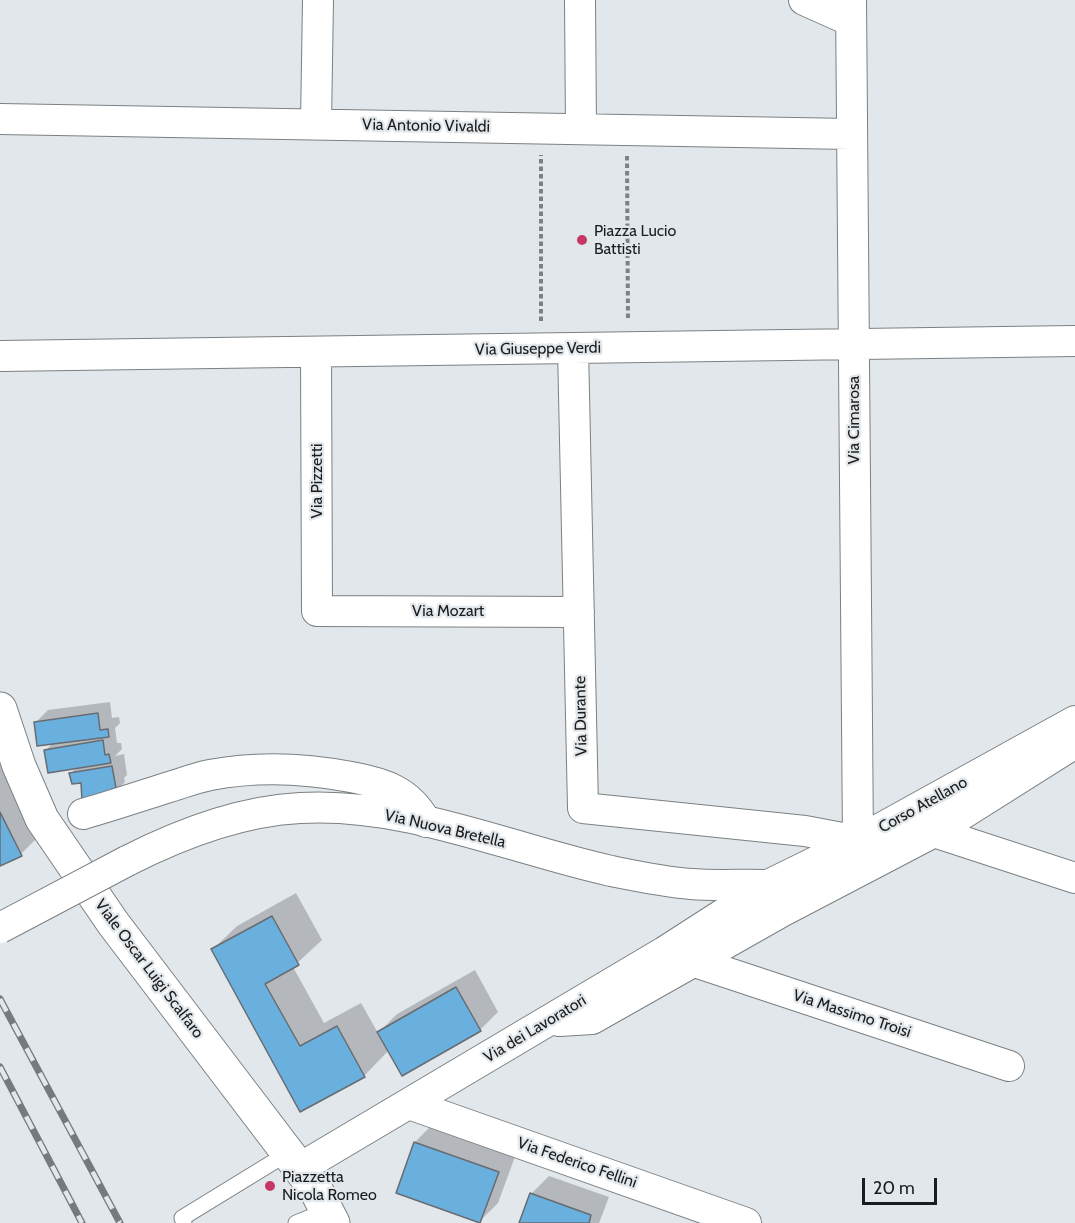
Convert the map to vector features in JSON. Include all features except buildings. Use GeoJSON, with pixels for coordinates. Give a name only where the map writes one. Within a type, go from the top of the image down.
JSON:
{"type":"FeatureCollection","features":[{"type":"Feature","properties":{"kind":"street"},"geometry":{"type":"LineString","coordinates":[[315,124],[318,0]]}},
{"type":"Feature","properties":{"kind":"street"},"geometry":{"type":"LineString","coordinates":[[580,0],[581,129]]}},
{"type":"Feature","properties":{"kind":"street"},"geometry":{"type":"LineString","coordinates":[[804,0],[851,10]]}},
{"type":"Feature","properties":{"kind":"street","name":"Via Cimarosa"},"geometry":{"type":"LineString","coordinates":[[851,10],[858,841]]}},
{"type":"Feature","properties":{"kind":"street","name":"Via Antonio Vivaldi"},"geometry":{"type":"LineString","coordinates":[[0,119],[852,134]]}},
{"type":"Feature","properties":{"kind":"street","name":"Via Giuseppe Verdi"},"geometry":{"type":"LineString","coordinates":[[0,356],[1075,341]]}},
{"type":"Feature","properties":{"kind":"street","name":"Via Durante"},"geometry":{"type":"LineString","coordinates":[[573,348],[583,808],[806,831],[858,841]]}},
{"type":"Feature","properties":{"kind":"street","name":"Via Pizzetti"},"geometry":{"type":"LineString","coordinates":[[316,352],[317,611]]}},
{"type":"Feature","properties":{"kind":"street","name":"Via Mozart"},"geometry":{"type":"LineString","coordinates":[[317,611],[579,612]]}},
{"type":"Feature","properties":{"kind":"street","name":"Viale Oscar Luigi Scalfaro"},"geometry":{"type":"LineString","coordinates":[[0,709],[19,766],[42,819],[113,923],[316,1190],[331,1217]]}},
{"type":"Feature","properties":{"kind":"street","name":"Corso Atellano"},"geometry":{"type":"LineString","coordinates":[[768,885],[858,841],[1075,722]]}},
{"type":"Feature","properties":{"kind":"street"},"geometry":{"type":"LineString","coordinates":[[548,1021],[592,1019],[783,911],[934,832],[1075,743]]}},
{"type":"Feature","properties":{"kind":"street"},"geometry":{"type":"LineString","coordinates":[[83,814],[208,775],[254,769],[313,770],[379,782],[392,787],[407,797],[426,822]]}},
{"type":"Feature","properties":{"kind":"street","name":"Via Nuova Bretella"},"geometry":{"type":"LineString","coordinates":[[0,928],[157,847],[224,822],[300,808],[381,813],[426,822],[611,871],[690,884],[768,885]]}},
{"type":"Feature","properties":{"kind":"street"},"geometry":{"type":"LineString","coordinates":[[934,832],[1075,878]]}},
{"type":"Feature","properties":{"kind":"street","name":"Via dei Lavoratori"},"geometry":{"type":"LineString","coordinates":[[294,1161],[409,1104],[664,952],[768,885]]}},
{"type":"Feature","properties":{"kind":"street","name":"Via Massimo Troisi"},"geometry":{"type":"LineString","coordinates":[[696,962],[1009,1066]]}},
{"type":"Feature","properties":{"kind":"street","name":"Via Federico Fellini"},"geometry":{"type":"LineString","coordinates":[[409,1104],[746,1223]]}},
{"type":"Feature","properties":{"kind":"lane"},"geometry":{"type":"LineString","coordinates":[[184,1223],[182,1218],[294,1161]]}},
{"type":"Feature","properties":{"kind":"lane"},"geometry":{"type":"LineString","coordinates":[[296,1223],[331,1217]]}},
{"type":"Feature","properties":{"kind":"path"},"geometry":{"type":"LineString","coordinates":[[541,349],[542,128]]}},
{"type":"Feature","properties":{"kind":"path"},"geometry":{"type":"LineString","coordinates":[[627,130],[628,348]]}},
{"type":"Feature","properties":{"kind":"railway"},"geometry":{"type":"LineString","coordinates":[[0,999],[120,1223]]}},
{"type":"Feature","properties":{"kind":"railway"},"geometry":{"type":"LineString","coordinates":[[0,1067],[82,1223]]}},
{"type":"Feature","properties":{"kind":"place","name":"Piazza Lucio Battisti"},"geometry":{"type":"Point","coordinates":[582,240]}},
{"type":"Feature","properties":{"kind":"place","name":"Piazzetta Nicola Romeo"},"geometry":{"type":"Point","coordinates":[270,1186]}}]}
